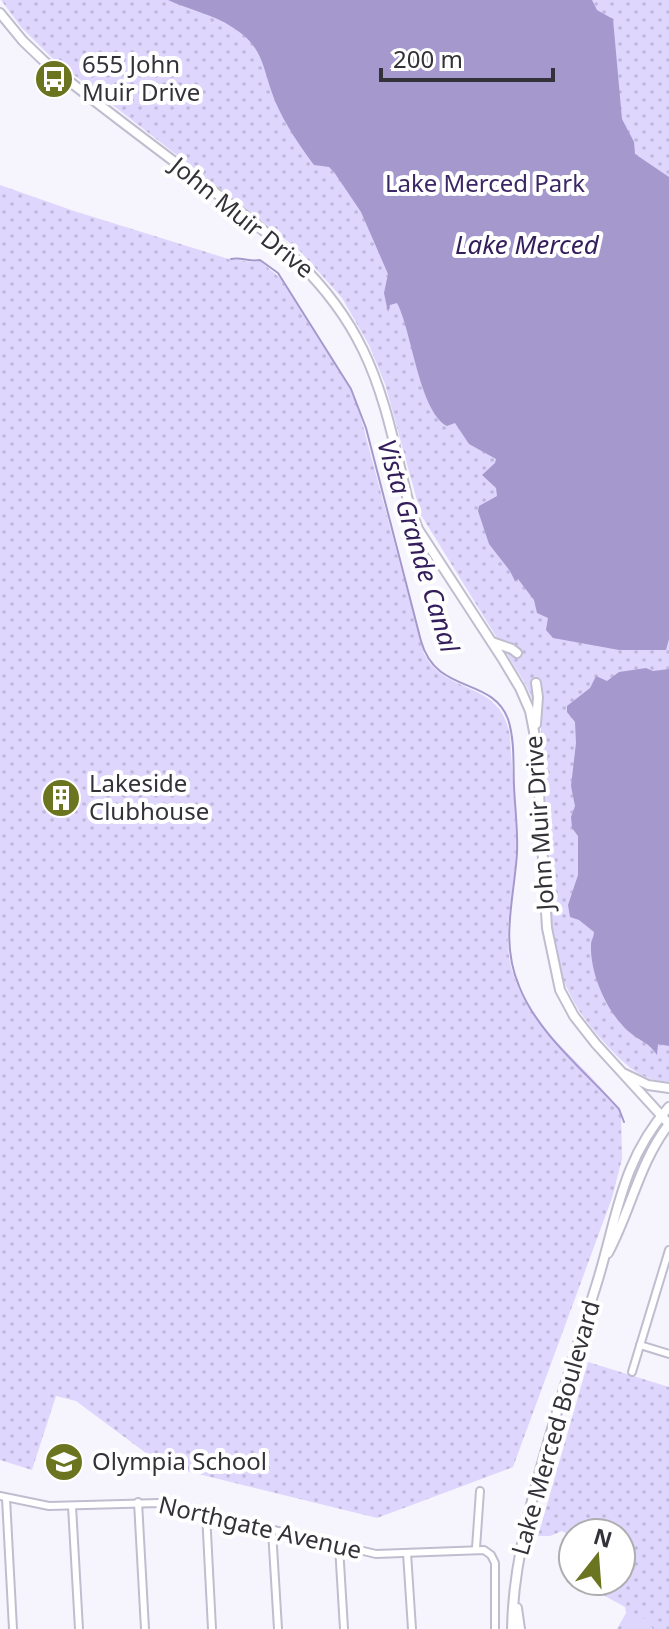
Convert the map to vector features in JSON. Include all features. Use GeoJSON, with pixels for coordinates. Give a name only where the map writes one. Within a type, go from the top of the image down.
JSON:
{"type":"FeatureCollection","features":[{"type":"Feature","properties":{"kind":"street","name":"John Muir Drive"},"geometry":{"type":"LineString","coordinates":[[0,13],[45,62],[252,220],[302,263],[330,295],[352,329],[375,377],[413,518],[524,695],[535,733],[546,918],[554,970],[569,1007],[615,1066],[669,1124]]}},
{"type":"Feature","properties":{"kind":"street"},"geometry":{"type":"LineString","coordinates":[[492,642],[517,653]]}},
{"type":"Feature","properties":{"kind":"street"},"geometry":{"type":"LineString","coordinates":[[535,733],[536,683]]}},
{"type":"Feature","properties":{"kind":"street"},"geometry":{"type":"LineString","coordinates":[[615,1066],[641,1082],[669,1088]]}},
{"type":"Feature","properties":{"kind":"street","name":"Lake Merced Boulevard"},"geometry":{"type":"LineString","coordinates":[[512,1629],[517,1565],[524,1528],[554,1420],[605,1259],[610,1229],[627,1175],[641,1147],[669,1107]]}},
{"type":"Feature","properties":{"kind":"street","name":"Lake Merced Boulevard"},"geometry":{"type":"LineString","coordinates":[[605,1259],[619,1232],[642,1167],[669,1124]]}},
{"type":"Feature","properties":{"kind":"street"},"geometry":{"type":"LineString","coordinates":[[632,1372],[669,1250]]}},
{"type":"Feature","properties":{"kind":"street"},"geometry":{"type":"LineString","coordinates":[[640,1345],[669,1354]]}},
{"type":"Feature","properties":{"kind":"street"},"geometry":{"type":"LineString","coordinates":[[480,1491],[476,1548],[488,1552],[495,1563],[495,1629]]}},
{"type":"Feature","properties":{"kind":"street"},"geometry":{"type":"LineString","coordinates":[[3,1497],[13,1629]]}},
{"type":"Feature","properties":{"kind":"street","name":"Northgate Avenue"},"geometry":{"type":"LineString","coordinates":[[3,1497],[38,1505],[170,1504],[376,1554],[476,1548]]}},
{"type":"Feature","properties":{"kind":"street"},"geometry":{"type":"LineString","coordinates":[[138,1502],[145,1629]]}},
{"type":"Feature","properties":{"kind":"street"},"geometry":{"type":"LineString","coordinates":[[72,1506],[79,1629]]}},
{"type":"Feature","properties":{"kind":"street"},"geometry":{"type":"LineString","coordinates":[[206,1513],[212,1629]]}},
{"type":"Feature","properties":{"kind":"street"},"geometry":{"type":"LineString","coordinates":[[272,1530],[278,1629]]}},
{"type":"Feature","properties":{"kind":"street"},"geometry":{"type":"LineString","coordinates":[[339,1546],[344,1629]]}},
{"type":"Feature","properties":{"kind":"street"},"geometry":{"type":"LineString","coordinates":[[407,1553],[412,1629]]}},
{"type":"Feature","properties":{"kind":"street","name":"Lake Merced Boulevard"},"geometry":{"type":"LineString","coordinates":[[515,1600],[520,1629]]}},
{"type":"Feature","properties":{"kind":"green space","name":"Lake Merced Park"},"geometry":{"type":"Polygon","coordinates":[[[1,0],[669,0],[669,1082],[646,1077],[622,1061],[588,1023],[566,986],[557,958],[550,900],[543,742],[538,713],[526,685],[421,515],[385,384],[369,345],[342,298],[300,251],[51,57],[21,27],[1,0]]]}},
{"type":"Feature","properties":{"kind":"green space"},"geometry":{"type":"Polygon","coordinates":[[[0,185],[232,260],[260,261],[280,278],[350,389],[358,407],[424,654],[434,668],[446,677],[485,696],[505,718],[510,736],[516,846],[508,943],[516,982],[536,1017],[599,1085],[621,1114],[622,1159],[612,1198],[513,1467],[377,1518],[162,1465],[76,1401],[56,1396],[32,1470],[0,1460],[0,185]]]}},
{"type":"Feature","properties":{"kind":"green space"},"geometry":{"type":"Polygon","coordinates":[[[588,1362],[669,1387],[669,1629],[617,1629],[626,1613],[625,1607],[607,1597],[637,1597],[637,1517],[557,1517],[557,1533],[538,1536],[588,1362]]]}},
{"type":"Feature","properties":{"kind":"green space"},"geometry":{"type":"Polygon","coordinates":[[[635,1616],[646,1619],[653,1629],[621,1629],[625,1619],[635,1616]]]}},
{"type":"Feature","properties":{"kind":"water","name":"Lake Merced"},"geometry":{"type":"Polygon","coordinates":[[[168,0],[592,0],[597,10],[613,19],[622,119],[634,142],[635,154],[669,177],[669,639],[666,650],[619,650],[553,638],[546,630],[548,618],[537,613],[534,600],[518,579],[515,581],[489,544],[478,511],[479,506],[497,496],[496,488],[482,475],[496,459],[469,444],[455,423],[447,426],[437,418],[429,404],[397,303],[390,305],[388,312],[384,293],[388,274],[361,212],[334,172],[329,167],[314,165],[298,142],[279,110],[251,42],[225,23],[168,0]]]}},
{"type":"Feature","properties":{"kind":"water"},"geometry":{"type":"Polygon","coordinates":[[[646,668],[653,671],[669,669],[669,1046],[658,1044],[657,1055],[613,1014],[593,968],[591,945],[594,932],[570,917],[568,905],[578,875],[578,836],[572,828],[571,817],[575,806],[571,786],[575,722],[567,712],[567,706],[590,688],[596,676],[607,681],[619,672],[646,668]]]}},
{"type":"Feature","properties":{"kind":"waterway","name":"Vista Grande Canal"},"geometry":{"type":"LineString","coordinates":[[231,259],[260,260],[278,273],[351,389],[366,428],[428,658],[451,678],[490,696],[508,719],[513,744],[517,836],[509,937],[513,969],[527,1004],[538,1020],[619,1109],[624,1122]]}},
{"type":"Feature","properties":{"kind":"place","name":"655 John Muir Drive"},"geometry":{"type":"Point","coordinates":[54,79]}},
{"type":"Feature","properties":{"kind":"place","name":"Lakeside Clubhouse"},"geometry":{"type":"Point","coordinates":[61,798]}},
{"type":"Feature","properties":{"kind":"place","name":"Olympia School"},"geometry":{"type":"Point","coordinates":[64,1462]}}]}
